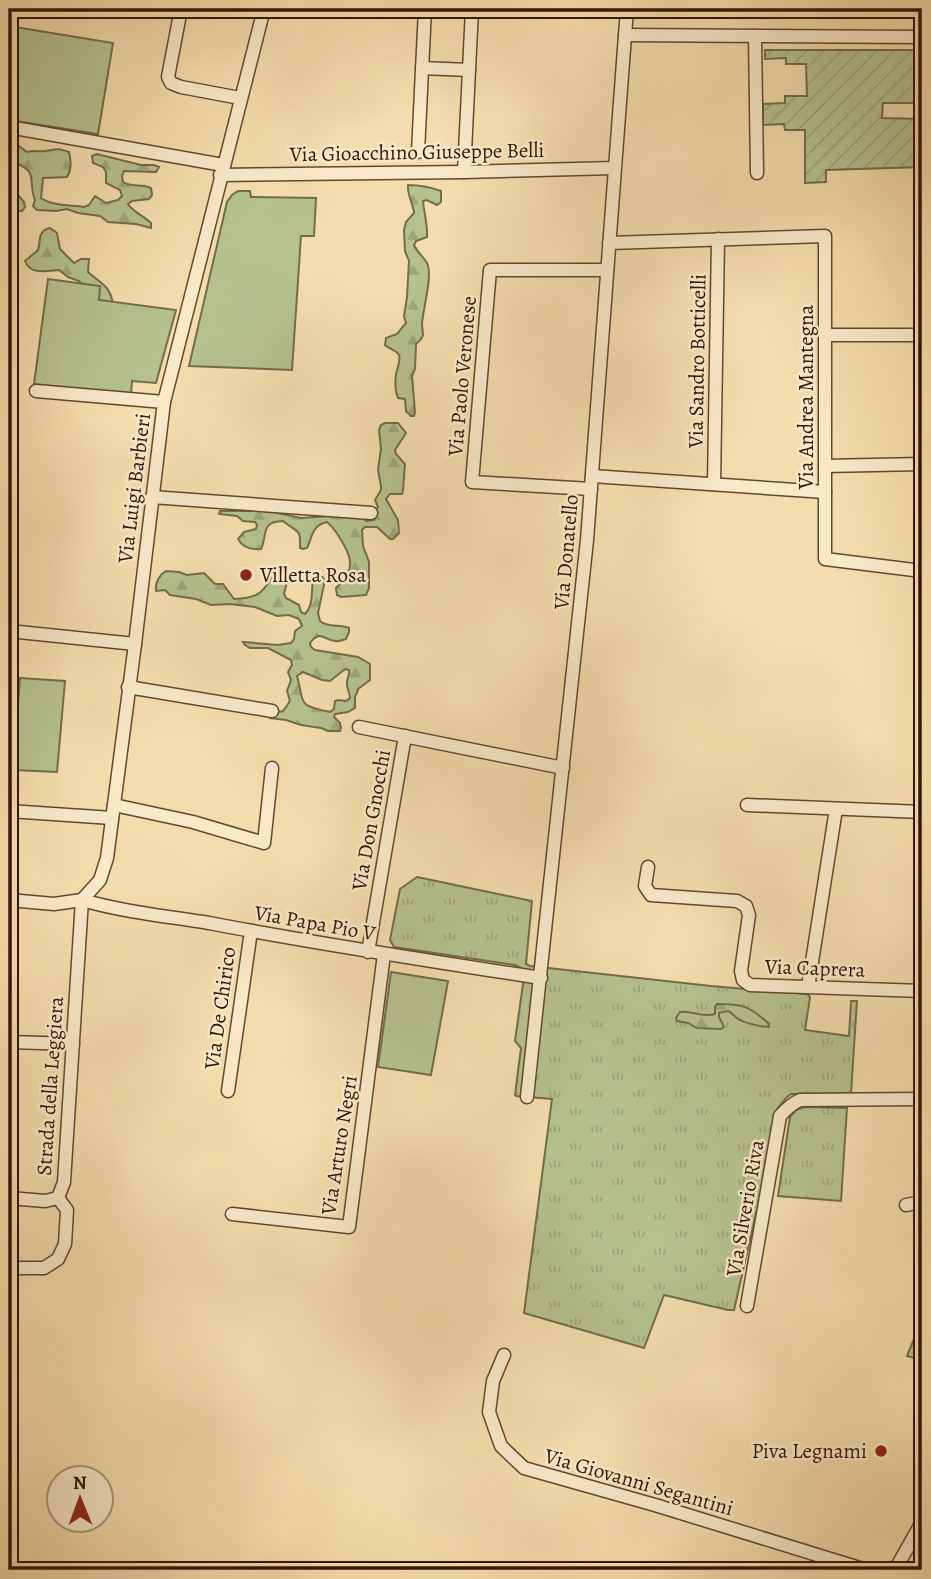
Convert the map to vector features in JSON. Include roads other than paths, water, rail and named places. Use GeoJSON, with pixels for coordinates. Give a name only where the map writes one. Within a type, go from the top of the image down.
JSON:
{"type":"FeatureCollection","features":[{"type":"Feature","properties":{"kind":"street"},"geometry":{"type":"LineString","coordinates":[[181,9],[168,77],[171,83],[240,98]]}},
{"type":"Feature","properties":{"kind":"street","name":"Via Luigi Barbieri"},"geometry":{"type":"LineString","coordinates":[[82,900],[100,880],[107,858],[164,402],[264,9]]}},
{"type":"Feature","properties":{"kind":"street"},"geometry":{"type":"LineString","coordinates":[[418,152],[425,9]]}},
{"type":"Feature","properties":{"kind":"street"},"geometry":{"type":"LineString","coordinates":[[464,172],[472,9]]}},
{"type":"Feature","properties":{"kind":"street","name":"Via Donatello"},"geometry":{"type":"LineString","coordinates":[[527,1097],[587,540],[627,9]]}},
{"type":"Feature","properties":{"kind":"street"},"geometry":{"type":"LineString","coordinates":[[625,35],[922,37]]}},
{"type":"Feature","properties":{"kind":"street"},"geometry":{"type":"LineString","coordinates":[[755,36],[757,173]]}},
{"type":"Feature","properties":{"kind":"street"},"geometry":{"type":"LineString","coordinates":[[422,68],[469,64]]}},
{"type":"Feature","properties":{"kind":"street","name":"Via Gioacchino Giuseppe Belli"},"geometry":{"type":"LineString","coordinates":[[9,127],[221,170],[464,172],[614,168]]}},
{"type":"Feature","properties":{"kind":"street","name":"Via Andrea Mantegna"},"geometry":{"type":"LineString","coordinates":[[718,239],[825,236],[825,559],[922,571]]}},
{"type":"Feature","properties":{"kind":"street"},"geometry":{"type":"LineString","coordinates":[[609,243],[718,239]]}},
{"type":"Feature","properties":{"kind":"street","name":"Via Sandro Botticelli"},"geometry":{"type":"LineString","coordinates":[[714,484],[718,239]]}},
{"type":"Feature","properties":{"kind":"street","name":"Via Paolo Veronese"},"geometry":{"type":"LineString","coordinates":[[591,483],[472,482],[491,270],[607,270]]}},
{"type":"Feature","properties":{"kind":"street"},"geometry":{"type":"LineString","coordinates":[[825,335],[922,335]]}},
{"type":"Feature","properties":{"kind":"street"},"geometry":{"type":"LineString","coordinates":[[36,391],[164,402]]}},
{"type":"Feature","properties":{"kind":"street"},"geometry":{"type":"LineString","coordinates":[[825,466],[922,464]]}},
{"type":"Feature","properties":{"kind":"street"},"geometry":{"type":"LineString","coordinates":[[591,483],[714,484],[825,492]]}},
{"type":"Feature","properties":{"kind":"street"},"geometry":{"type":"LineString","coordinates":[[152,496],[371,513]]}},
{"type":"Feature","properties":{"kind":"street"},"geometry":{"type":"LineString","coordinates":[[9,631],[135,644]]}},
{"type":"Feature","properties":{"kind":"street"},"geometry":{"type":"LineString","coordinates":[[128,687],[272,711]]}},
{"type":"Feature","properties":{"kind":"street"},"geometry":{"type":"LineString","coordinates":[[359,727],[563,768]]}},
{"type":"Feature","properties":{"kind":"street","name":"Via Don Gnocchi"},"geometry":{"type":"LineString","coordinates":[[368,952],[405,736]]}},
{"type":"Feature","properties":{"kind":"street"},"geometry":{"type":"LineString","coordinates":[[9,811],[113,812],[193,822],[264,844],[272,768]]}},
{"type":"Feature","properties":{"kind":"street"},"geometry":{"type":"LineString","coordinates":[[747,805],[922,813]]}},
{"type":"Feature","properties":{"kind":"street"},"geometry":{"type":"LineString","coordinates":[[808,987],[836,808]]}},
{"type":"Feature","properties":{"kind":"street","name":"Via Caprera"},"geometry":{"type":"LineString","coordinates":[[648,867],[645,886],[651,895],[737,901],[746,906],[749,915],[741,971],[743,980],[750,985],[922,991]]}},
{"type":"Feature","properties":{"kind":"street"},"geometry":{"type":"LineString","coordinates":[[9,900],[54,904],[82,900]]}},
{"type":"Feature","properties":{"kind":"street","name":"Via Papa Pio V"},"geometry":{"type":"LineString","coordinates":[[82,900],[111,909],[541,978]]}},
{"type":"Feature","properties":{"kind":"street","name":"Strada della Leggiera"},"geometry":{"type":"LineString","coordinates":[[9,1268],[44,1268],[58,1259],[65,1244],[67,1210],[58,1198],[64,1182],[82,900]]}},
{"type":"Feature","properties":{"kind":"street","name":"Via De Chirico"},"geometry":{"type":"LineString","coordinates":[[228,1091],[250,931]]}},
{"type":"Feature","properties":{"kind":"street","name":"Via Arturo Negri"},"geometry":{"type":"LineString","coordinates":[[232,1214],[349,1227],[384,954]]}},
{"type":"Feature","properties":{"kind":"street"},"geometry":{"type":"LineString","coordinates":[[9,1042],[73,1045]]}},
{"type":"Feature","properties":{"kind":"street","name":"Via Silverio Riva"},"geometry":{"type":"LineString","coordinates":[[747,1306],[780,1116],[791,1104],[800,1100],[922,1098]]}},
{"type":"Feature","properties":{"kind":"street"},"geometry":{"type":"LineString","coordinates":[[9,1198],[46,1201],[58,1198]]}},
{"type":"Feature","properties":{"kind":"street"},"geometry":{"type":"LineString","coordinates":[[906,1205],[922,1202]]}},
{"type":"Feature","properties":{"kind":"street","name":"Via Giovanni Segantini"},"geometry":{"type":"LineString","coordinates":[[504,1355],[493,1381],[489,1412],[501,1446],[524,1468],[866,1570]]}},
{"type":"Feature","properties":{"kind":"street"},"geometry":{"type":"LineString","coordinates":[[895,1570],[922,1521]]}},
{"type":"Feature","properties":{"kind":"place","name":"Villetta Rosa"},"geometry":{"type":"Point","coordinates":[246,575]}},
{"type":"Feature","properties":{"kind":"place","name":"Piva Legnami"},"geometry":{"type":"Point","coordinates":[881,1451]}}]}
